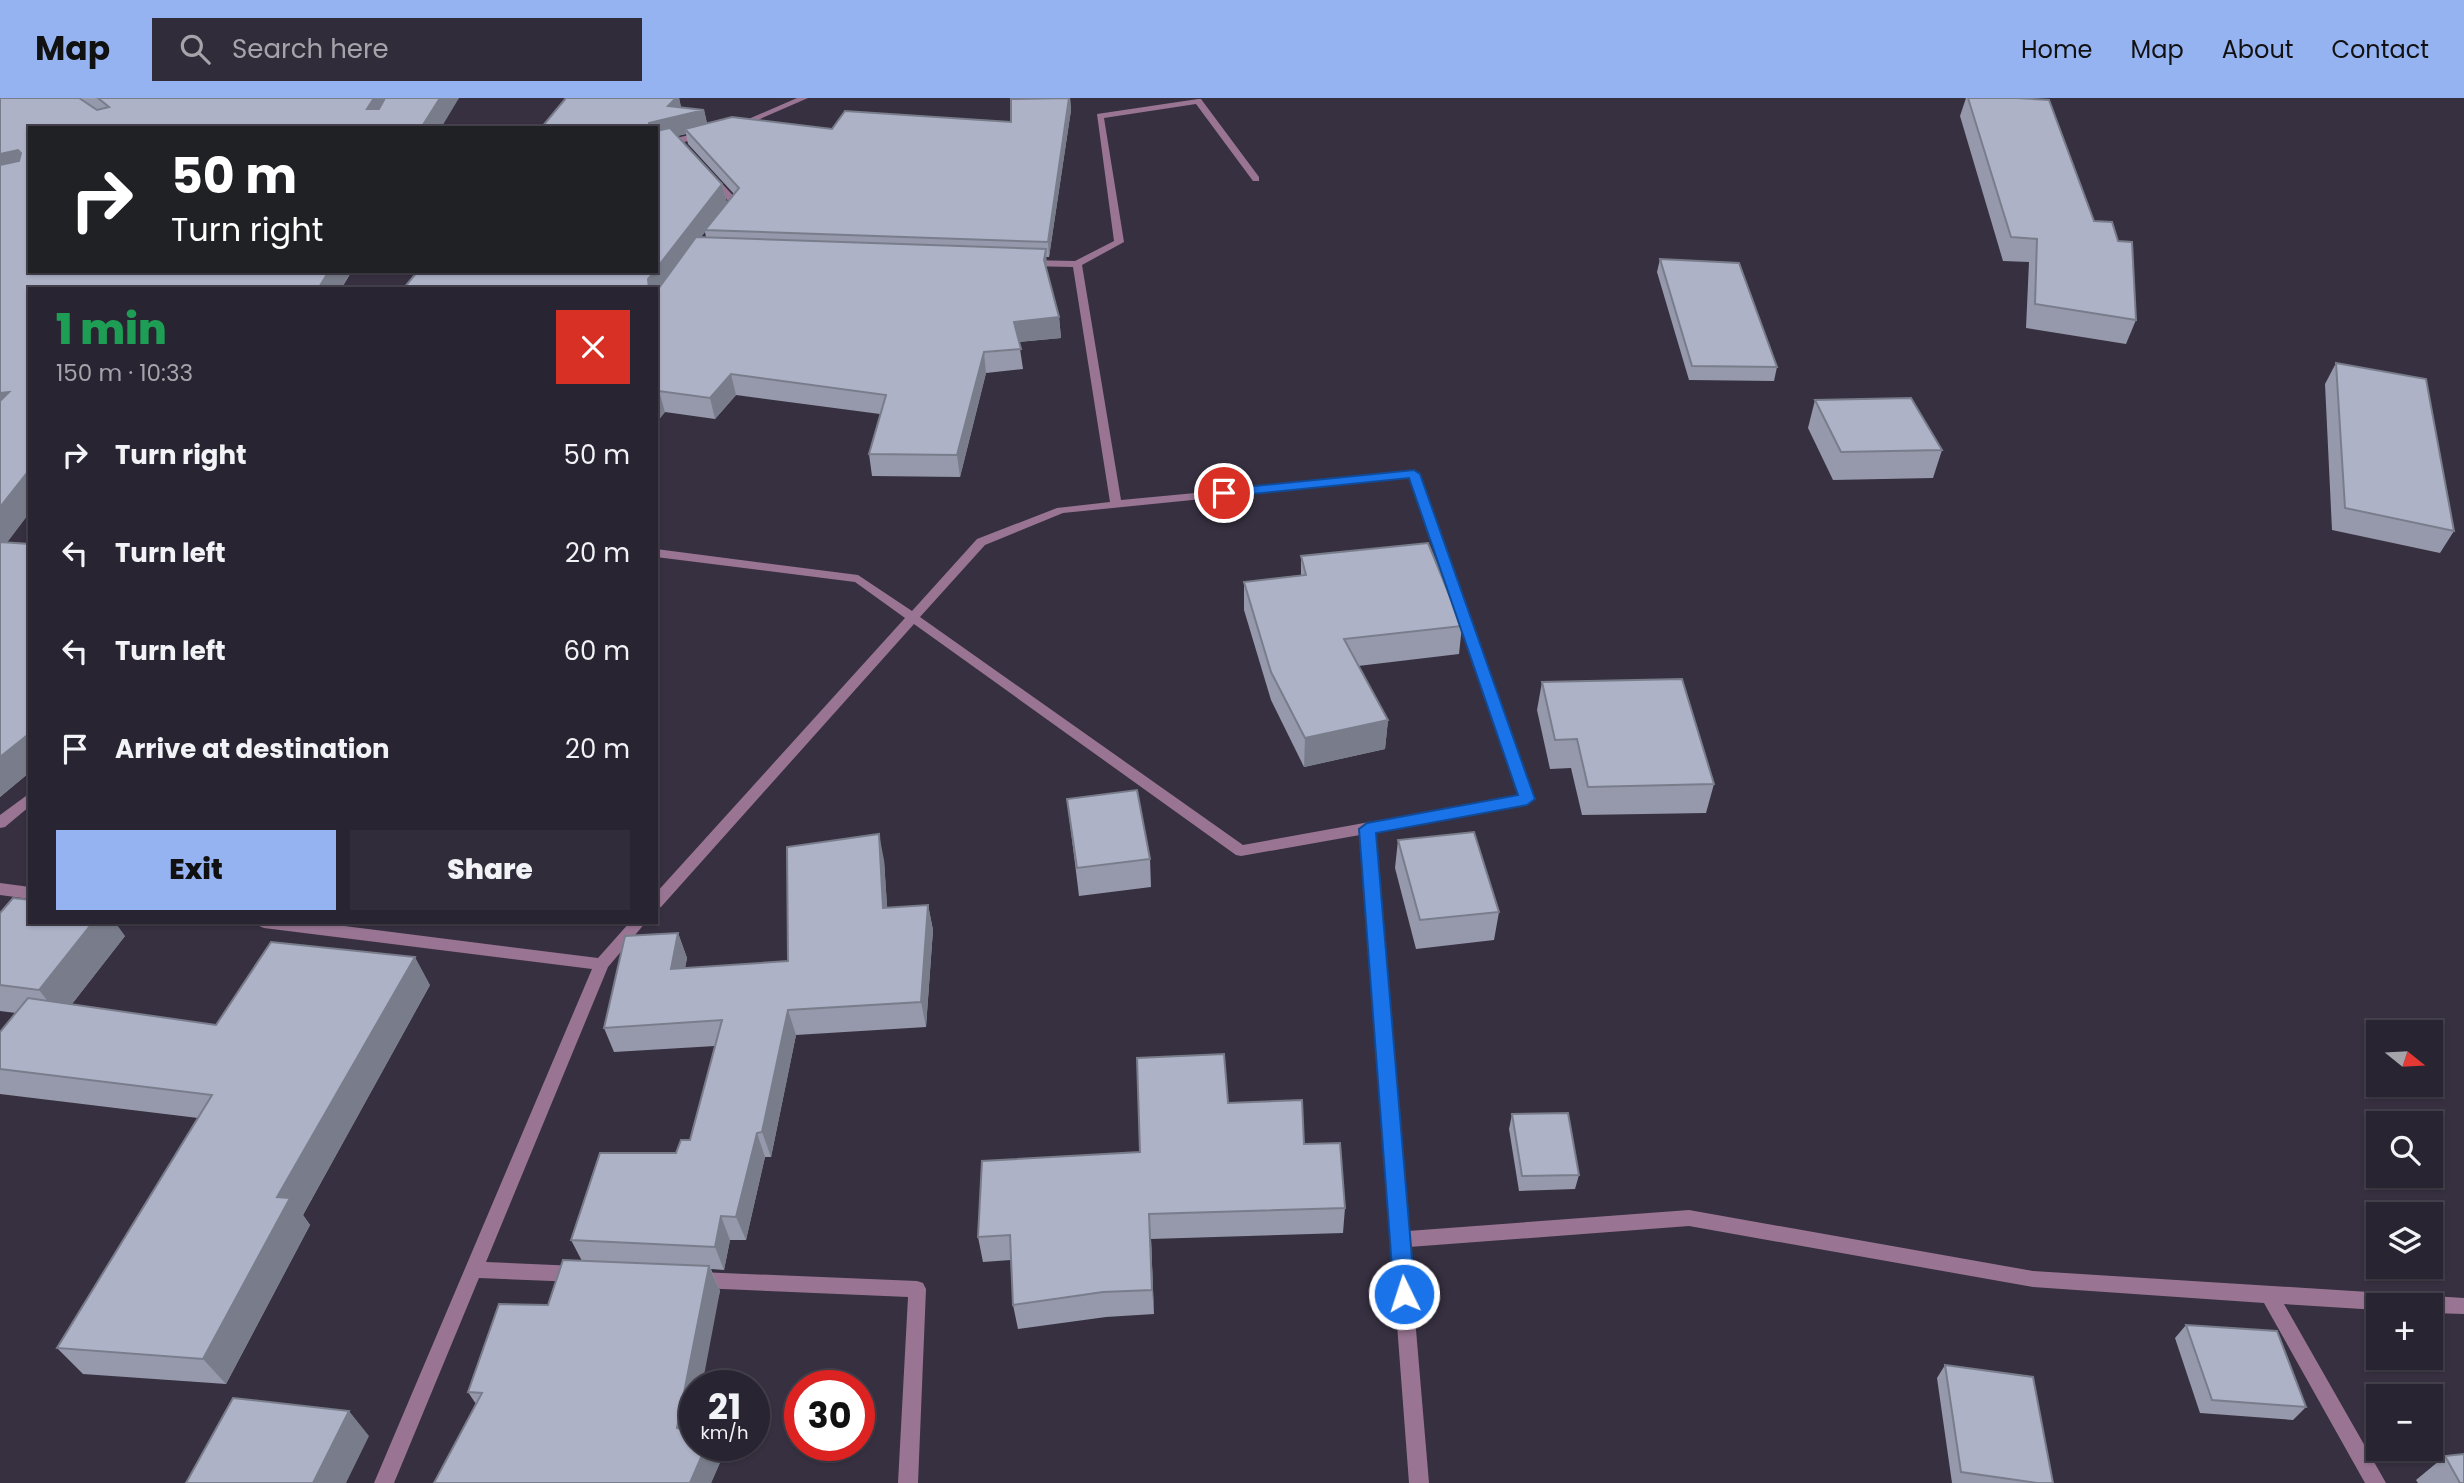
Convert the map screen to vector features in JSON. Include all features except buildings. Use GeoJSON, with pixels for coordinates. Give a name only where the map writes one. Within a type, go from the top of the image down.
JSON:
{"type":"FeatureCollection","features":[{"type":"Feature","properties":{"kind":"street"},"geometry":{"type":"LineString","coordinates":[[722,131],[804,98]]}},
{"type":"Feature","properties":{"kind":"street"},"geometry":{"type":"LineString","coordinates":[[1009,262],[1077,264],[1119,242],[1100,116],[1198,101],[1256,179]]}},
{"type":"Feature","properties":{"kind":"street"},"geometry":{"type":"LineString","coordinates":[[658,145],[711,134]]}},
{"type":"Feature","properties":{"kind":"street"},"geometry":{"type":"LineString","coordinates":[[677,141],[685,149]]}},
{"type":"Feature","properties":{"kind":"street"},"geometry":{"type":"LineString","coordinates":[[702,167],[735,203],[719,222]]}},
{"type":"Feature","properties":{"kind":"street"},"geometry":{"type":"LineString","coordinates":[[1077,264],[1116,504]]}},
{"type":"Feature","properties":{"kind":"street"},"geometry":{"type":"LineString","coordinates":[[658,553],[858,579],[912,617],[1241,851],[1527,799],[1414,474],[1061,510],[981,542],[912,617],[658,901]]}},
{"type":"Feature","properties":{"kind":"street"},"geometry":{"type":"LineString","coordinates":[[0,823],[28,800]]}},
{"type":"Feature","properties":{"kind":"street"},"geometry":{"type":"LineString","coordinates":[[1367,829],[1419,1483]]}},
{"type":"Feature","properties":{"kind":"street"},"geometry":{"type":"LineString","coordinates":[[0,889],[28,892]]}},
{"type":"Feature","properties":{"kind":"street"},"geometry":{"type":"LineString","coordinates":[[280,924],[601,964]]}},
{"type":"Feature","properties":{"kind":"street"},"geometry":{"type":"LineString","coordinates":[[384,1483],[601,964],[637,924]]}},
{"type":"Feature","properties":{"kind":"street"},"geometry":{"type":"LineString","coordinates":[[1400,1240],[1689,1218],[2033,1279],[2464,1306]]}},
{"type":"Feature","properties":{"kind":"street"},"geometry":{"type":"LineString","coordinates":[[474,1270],[598,1275]]}},
{"type":"Feature","properties":{"kind":"street"},"geometry":{"type":"LineString","coordinates":[[681,1279],[917,1289],[908,1483]]}},
{"type":"Feature","properties":{"kind":"street"},"geometry":{"type":"LineString","coordinates":[[2269,1295],[2376,1483]]}},
{"type":"Feature","properties":{"kind":"route"},"geometry":{"type":"LineString","coordinates":[[1224,493],[1414,474],[1527,799],[1367,829],[1404,1294]]}}]}
